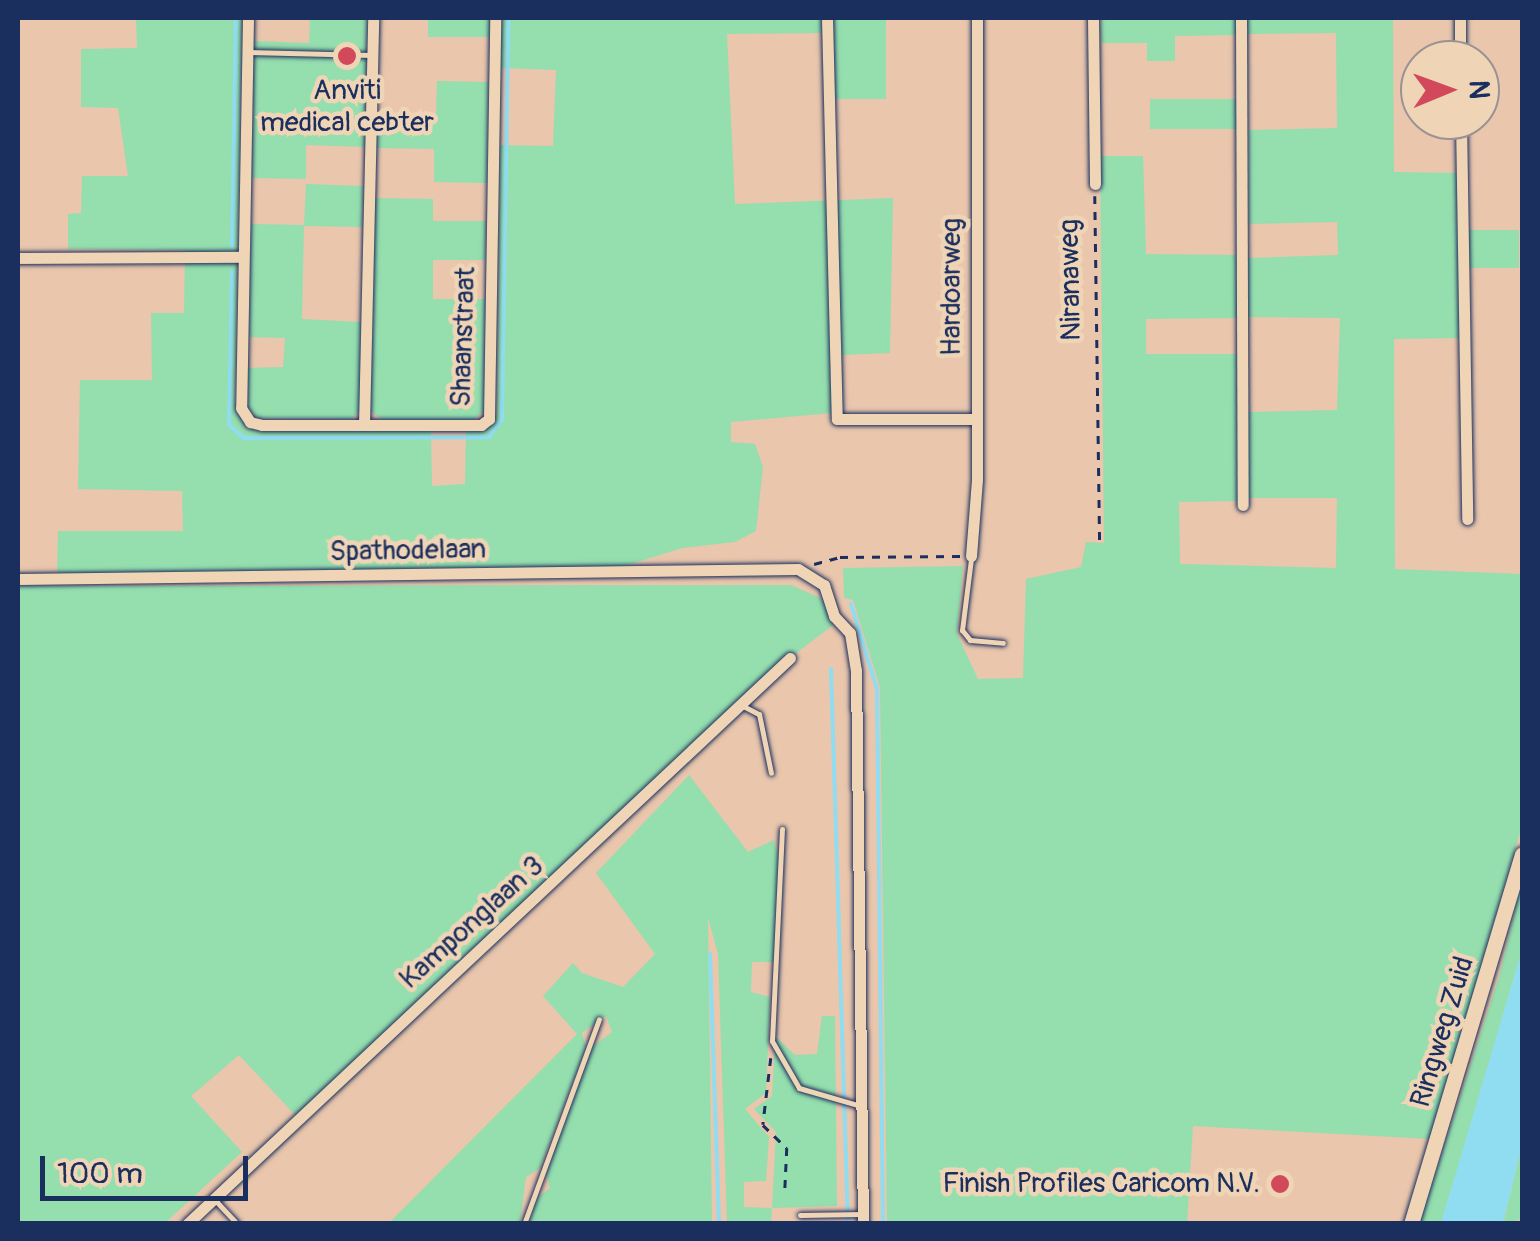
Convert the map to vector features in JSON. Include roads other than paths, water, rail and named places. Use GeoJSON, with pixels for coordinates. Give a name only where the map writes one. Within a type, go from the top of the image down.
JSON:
{"type":"FeatureCollection","features":[{"type":"Feature","properties":{"kind":"street"},"geometry":{"type":"LineString","coordinates":[[18,258],[244,257],[248,18]]}},
{"type":"Feature","properties":{"kind":"street"},"geometry":{"type":"LineString","coordinates":[[364,426],[373,18]]}},
{"type":"Feature","properties":{"kind":"street","name":"Shaanstraat"},"geometry":{"type":"LineString","coordinates":[[244,257],[242,408],[250,422],[481,425],[489,419],[495,18]]}},
{"type":"Feature","properties":{"kind":"street"},"geometry":{"type":"LineString","coordinates":[[827,18],[838,419],[976,419]]}},
{"type":"Feature","properties":{"kind":"street","name":"Hardoarweg"},"geometry":{"type":"LineString","coordinates":[[971,556],[976,419],[977,18]]}},
{"type":"Feature","properties":{"kind":"street","name":"Niranaweg"},"geometry":{"type":"LineString","coordinates":[[1093,18],[1095,184]]}},
{"type":"Feature","properties":{"kind":"street"},"geometry":{"type":"LineString","coordinates":[[1241,18],[1243,505]]}},
{"type":"Feature","properties":{"kind":"street"},"geometry":{"type":"LineString","coordinates":[[1461,140],[1467,519]]}},
{"type":"Feature","properties":{"kind":"street","name":"Spathodelaan"},"geometry":{"type":"LineString","coordinates":[[18,579],[798,570],[830,592],[834,616],[850,633],[856,670],[861,1106]]}},
{"type":"Feature","properties":{"kind":"street","name":"Kamponglaan 3"},"geometry":{"type":"LineString","coordinates":[[186,1224],[790,658]]}},
{"type":"Feature","properties":{"kind":"street","name":"Ringweg Zuid"},"geometry":{"type":"LineString","coordinates":[[1411,1224],[1522,854]]}},
{"type":"Feature","properties":{"kind":"street"},"geometry":{"type":"LineString","coordinates":[[861,1106],[861,1217]]}},
{"type":"Feature","properties":{"kind":"lane"},"geometry":{"type":"LineString","coordinates":[[247,52],[372,55]]}},
{"type":"Feature","properties":{"kind":"lane"},"geometry":{"type":"LineString","coordinates":[[971,556],[962,630],[970,640],[1003,643]]}},
{"type":"Feature","properties":{"kind":"lane"},"geometry":{"type":"LineString","coordinates":[[740,705],[760,714],[770,774]]}},
{"type":"Feature","properties":{"kind":"lane"},"geometry":{"type":"LineString","coordinates":[[782,829],[772,1042],[799,1088],[861,1106]]}},
{"type":"Feature","properties":{"kind":"lane"},"geometry":{"type":"LineString","coordinates":[[524,1224],[599,1019]]}},
{"type":"Feature","properties":{"kind":"lane"},"geometry":{"type":"LineString","coordinates":[[213,1198],[236,1224]]}},
{"type":"Feature","properties":{"kind":"lane"},"geometry":{"type":"LineString","coordinates":[[800,1215],[861,1217]]}},
{"type":"Feature","properties":{"kind":"water"},"geometry":{"type":"Polygon","coordinates":[[[1522,950],[1522,1145],[1503,1223],[1441,1223],[1522,950]]]}},
{"type":"Feature","properties":{"kind":"waterway"},"geometry":{"type":"LineString","coordinates":[[232,246],[236,18]]}},
{"type":"Feature","properties":{"kind":"waterway"},"geometry":{"type":"LineString","coordinates":[[232,271],[229,425],[244,438],[489,437],[502,420],[508,18]]}},
{"type":"Feature","properties":{"kind":"waterway"},"geometry":{"type":"LineString","coordinates":[[851,604],[877,689],[883,1224]]}},
{"type":"Feature","properties":{"kind":"waterway"},"geometry":{"type":"LineString","coordinates":[[831,669],[848,1224]]}},
{"type":"Feature","properties":{"kind":"waterway"},"geometry":{"type":"LineString","coordinates":[[710,954],[719,1224]]}},
{"type":"Feature","properties":{"kind":"place","name":"Anviti medical cebter"},"geometry":{"type":"Point","coordinates":[347,56]}},
{"type":"Feature","properties":{"kind":"place","name":"Finish Profiles Caricom N.V."},"geometry":{"type":"Point","coordinates":[1280,1184]}}]}
